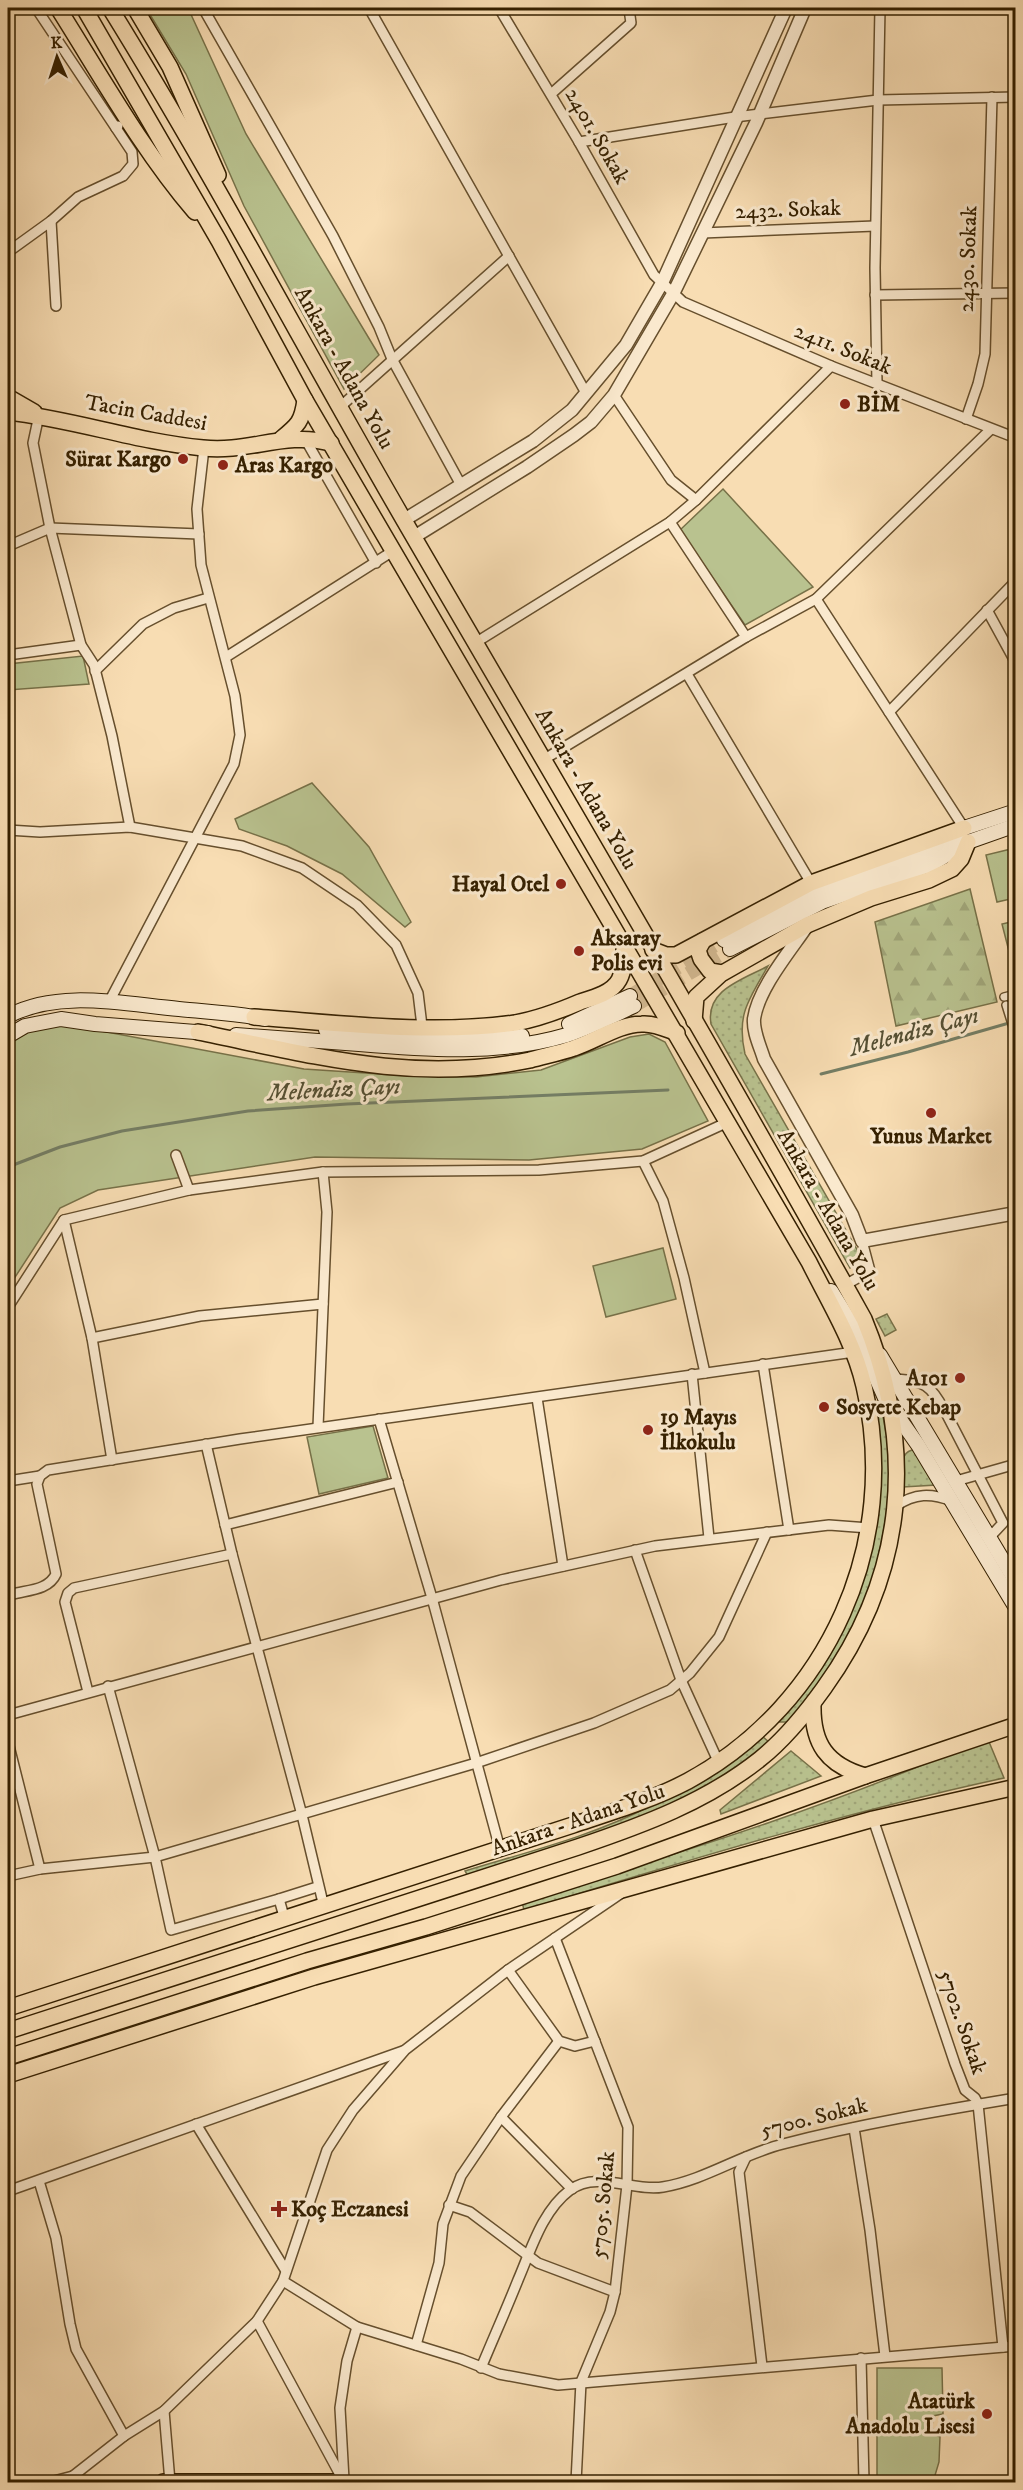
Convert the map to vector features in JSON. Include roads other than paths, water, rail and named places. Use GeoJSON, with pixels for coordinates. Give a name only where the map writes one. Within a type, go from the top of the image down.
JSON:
{"type":"FeatureCollection","features":[{"type":"Feature","properties":{"kind":"main road"},"geometry":{"type":"LineString","coordinates":[[58,8],[122,124],[219,241]]}},
{"type":"Feature","properties":{"kind":"main road","name":"Ankara - Adana Yolu"},"geometry":{"type":"LineString","coordinates":[[8,2008],[285,1920],[630,1806],[688,1780],[746,1741],[769,1720],[801,1684],[822,1654],[841,1622],[853,1592],[869,1528],[875,1474],[873,1435],[864,1386],[854,1352],[808,1262],[305,400],[219,241],[84,8]]}},
{"type":"Feature","properties":{"kind":"main road","name":"Ankara - Adana Yolu"},"geometry":{"type":"LineString","coordinates":[[8,2031],[639,1827],[697,1801],[762,1758],[813,1704],[843,1662],[864,1622],[886,1557],[896,1506],[896,1449],[892,1408],[876,1347],[864,1319],[404,520],[242,233],[110,8]]}},
{"type":"Feature","properties":{"kind":"main road"},"geometry":{"type":"LineString","coordinates":[[135,8],[170,67],[242,233]]}},
{"type":"Feature","properties":{"kind":"main road","name":"Tacin Caddesi"},"geometry":{"type":"LineString","coordinates":[[8,397],[39,415]]}},
{"type":"Feature","properties":{"kind":"main road"},"geometry":{"type":"LineString","coordinates":[[281,439],[303,418],[305,400]]}},
{"type":"Feature","properties":{"kind":"main road","name":"Tacin Caddesi"},"geometry":{"type":"LineString","coordinates":[[8,412],[39,415],[127,436],[204,448],[250,446],[281,439],[304,437],[331,443]]}},
{"type":"Feature","properties":{"kind":"main road"},"geometry":{"type":"LineString","coordinates":[[727,945],[822,902],[930,865],[966,835],[1016,811]]}},
{"type":"Feature","properties":{"kind":"main road"},"geometry":{"type":"LineString","coordinates":[[653,950],[666,955],[676,955],[811,883],[966,835],[1016,825]]}},
{"type":"Feature","properties":{"kind":"main road"},"geometry":{"type":"LineString","coordinates":[[694,1021],[696,997],[722,973],[807,926],[871,898],[929,880],[952,869],[961,859],[966,835]]}},
{"type":"Feature","properties":{"kind":"main road"},"geometry":{"type":"LineString","coordinates":[[703,941],[698,950],[700,959],[710,971],[722,973]]}},
{"type":"Feature","properties":{"kind":"main road"},"geometry":{"type":"LineString","coordinates":[[8,1016],[21,1009],[46,1003],[81,999],[254,1017],[472,1028],[516,1023],[554,1013],[600,995],[619,981],[623,968],[624,944]]}},
{"type":"Feature","properties":{"kind":"main road"},"geometry":{"type":"LineString","coordinates":[[8,1036],[25,1026],[61,1019],[95,1024],[423,1050],[471,1050],[527,1044],[566,1035],[632,1001],[564,1026],[519,1036],[472,1040],[423,1040],[322,1029],[254,1017]]}},
{"type":"Feature","properties":{"kind":"main road"},"geometry":{"type":"LineString","coordinates":[[198,1032],[325,1060],[380,1067],[429,1069],[490,1067],[532,1059],[573,1049],[629,1026],[653,1025],[677,1034]]}},
{"type":"Feature","properties":{"kind":"main road"},"geometry":{"type":"LineString","coordinates":[[808,1262],[830,1290],[854,1328],[885,1398],[952,1501],[1016,1608]]}},
{"type":"Feature","properties":{"kind":"main road"},"geometry":{"type":"LineString","coordinates":[[876,1347],[1016,1582]]}},
{"type":"Feature","properties":{"kind":"main road"},"geometry":{"type":"LineString","coordinates":[[813,1704],[812,1724],[816,1739],[829,1758],[845,1770],[865,1776]]}},
{"type":"Feature","properties":{"kind":"main road"},"geometry":{"type":"LineString","coordinates":[[8,2058],[274,1972],[426,1927],[617,1866],[865,1776],[1016,1725]]}},
{"type":"Feature","properties":{"kind":"main road"},"geometry":{"type":"LineString","coordinates":[[8,2074],[314,1977],[873,1819],[1016,1787]]}},
{"type":"Feature","properties":{"kind":"main road"},"geometry":{"type":"LineString","coordinates":[[167,2482],[341,2482]]}},
{"type":"Feature","properties":{"kind":"street"},"geometry":{"type":"LineString","coordinates":[[8,252],[51,221],[78,197],[123,176],[132,164],[132,152],[122,124],[36,8]]}},
{"type":"Feature","properties":{"kind":"street"},"geometry":{"type":"LineString","coordinates":[[203,8],[333,236],[379,327],[392,359],[461,485]]}},
{"type":"Feature","properties":{"kind":"street"},"geometry":{"type":"LineString","coordinates":[[369,8],[586,393]]}},
{"type":"Feature","properties":{"kind":"street","name":"2401. Sokak"},"geometry":{"type":"LineString","coordinates":[[499,8],[579,142],[654,276],[662,284]]}},
{"type":"Feature","properties":{"kind":"street"},"geometry":{"type":"LineString","coordinates":[[551,94],[631,23],[629,8],[651,8]]}},
{"type":"Feature","properties":{"kind":"street"},"geometry":{"type":"LineString","coordinates":[[404,520],[533,441],[572,410],[626,345],[662,284],[735,117],[786,8]]}},
{"type":"Feature","properties":{"kind":"street"},"geometry":{"type":"LineString","coordinates":[[414,537],[574,435],[591,422],[614,395],[673,294],[760,114],[805,8]]}},
{"type":"Feature","properties":{"kind":"street"},"geometry":{"type":"LineString","coordinates":[[877,384],[875,226],[880,8]]}},
{"type":"Feature","properties":{"kind":"street","name":"2430. Sokak"},"geometry":{"type":"LineString","coordinates":[[966,419],[985,354],[992,97]]}},
{"type":"Feature","properties":{"kind":"street"},"geometry":{"type":"LineString","coordinates":[[579,142],[735,117],[878,100],[1016,97]]}},
{"type":"Feature","properties":{"kind":"street"},"geometry":{"type":"LineString","coordinates":[[51,221],[56,306]]}},
{"type":"Feature","properties":{"kind":"street","name":"2432. Sokak"},"geometry":{"type":"LineString","coordinates":[[702,233],[875,226]]}},
{"type":"Feature","properties":{"kind":"street"},"geometry":{"type":"LineString","coordinates":[[340,407],[509,256]]}},
{"type":"Feature","properties":{"kind":"street","name":"2411. Sokak"},"geometry":{"type":"LineString","coordinates":[[662,284],[692,306],[831,366],[1016,438]]}},
{"type":"Feature","properties":{"kind":"street"},"geometry":{"type":"LineString","coordinates":[[875,295],[1016,293]]}},
{"type":"Feature","properties":{"kind":"street"},"geometry":{"type":"LineString","coordinates":[[476,643],[670,522],[696,500],[831,366]]}},
{"type":"Feature","properties":{"kind":"street"},"geometry":{"type":"LineString","coordinates":[[614,395],[671,480],[696,500]]}},
{"type":"Feature","properties":{"kind":"street"},"geometry":{"type":"LineString","coordinates":[[39,415],[33,443],[50,528],[81,645],[95,671],[112,736],[130,827]]}},
{"type":"Feature","properties":{"kind":"street"},"geometry":{"type":"LineString","coordinates":[[543,759],[747,637],[816,599],[991,429]]}},
{"type":"Feature","properties":{"kind":"street"},"geometry":{"type":"LineString","coordinates":[[304,437],[376,563]]}},
{"type":"Feature","properties":{"kind":"street"},"geometry":{"type":"LineString","coordinates":[[110,1002],[234,764],[240,735],[226,657],[208,598],[201,565],[197,509],[204,448]]}},
{"type":"Feature","properties":{"kind":"street"},"geometry":{"type":"LineString","coordinates":[[670,522],[747,637]]}},
{"type":"Feature","properties":{"kind":"street"},"geometry":{"type":"LineString","coordinates":[[8,546],[50,528],[199,534]]}},
{"type":"Feature","properties":{"kind":"street"},"geometry":{"type":"LineString","coordinates":[[226,657],[393,551]]}},
{"type":"Feature","properties":{"kind":"street"},"geometry":{"type":"LineString","coordinates":[[889,712],[1016,581]]}},
{"type":"Feature","properties":{"kind":"street"},"geometry":{"type":"LineString","coordinates":[[95,671],[143,624],[174,608],[208,598]]}},
{"type":"Feature","properties":{"kind":"street"},"geometry":{"type":"LineString","coordinates":[[816,599],[966,835]]}},
{"type":"Feature","properties":{"kind":"street"},"geometry":{"type":"LineString","coordinates":[[987,610],[1016,663]]}},
{"type":"Feature","properties":{"kind":"street"},"geometry":{"type":"LineString","coordinates":[[8,655],[81,645]]}},
{"type":"Feature","properties":{"kind":"street"},"geometry":{"type":"LineString","coordinates":[[687,674],[811,883]]}},
{"type":"Feature","properties":{"kind":"street"},"geometry":{"type":"LineString","coordinates":[[8,830],[40,832],[130,827],[242,846],[302,868],[357,905],[396,945],[418,993],[422,1026]]}},
{"type":"Feature","properties":{"kind":"street"},"geometry":{"type":"LineString","coordinates":[[807,926],[763,994],[754,1018],[756,1037],[765,1059],[852,1215],[862,1241],[870,1271],[845,1286]]}},
{"type":"Feature","properties":{"kind":"street"},"geometry":{"type":"LineString","coordinates":[[1004,997],[1016,994]]}},
{"type":"Feature","properties":{"kind":"street"},"geometry":{"type":"LineString","coordinates":[[1006,1005],[1016,1037]]}},
{"type":"Feature","properties":{"kind":"street"},"geometry":{"type":"LineString","coordinates":[[8,1307],[64,1220],[189,1190],[323,1172],[539,1170],[642,1161],[728,1122]]}},
{"type":"Feature","properties":{"kind":"street"},"geometry":{"type":"LineString","coordinates":[[176,1155],[189,1190]]}},
{"type":"Feature","properties":{"kind":"street"},"geometry":{"type":"LineString","coordinates":[[642,1161],[663,1201],[684,1278],[705,1373]]}},
{"type":"Feature","properties":{"kind":"street"},"geometry":{"type":"LineString","coordinates":[[318,1427],[327,1212],[323,1172]]}},
{"type":"Feature","properties":{"kind":"street"},"geometry":{"type":"LineString","coordinates":[[862,1241],[1016,1213]]}},
{"type":"Feature","properties":{"kind":"street"},"geometry":{"type":"LineString","coordinates":[[64,1220],[92,1338],[112,1460]]}},
{"type":"Feature","properties":{"kind":"street"},"geometry":{"type":"LineString","coordinates":[[92,1338],[200,1316],[323,1304]]}},
{"type":"Feature","properties":{"kind":"street"},"geometry":{"type":"LineString","coordinates":[[8,1481],[39,1476],[48,1470],[206,1444],[854,1352]]}},
{"type":"Feature","properties":{"kind":"street"},"geometry":{"type":"LineString","coordinates":[[763,1364],[789,1530]]}},
{"type":"Feature","properties":{"kind":"street"},"geometry":{"type":"LineString","coordinates":[[692,1374],[709,1538]]}},
{"type":"Feature","properties":{"kind":"street"},"geometry":{"type":"LineString","coordinates":[[896,1379],[915,1381],[933,1389],[1003,1523],[989,1538]]}},
{"type":"Feature","properties":{"kind":"street"},"geometry":{"type":"LineString","coordinates":[[537,1398],[563,1566]]}},
{"type":"Feature","properties":{"kind":"street"},"geometry":{"type":"LineString","coordinates":[[379,1419],[432,1598],[500,1849]]}},
{"type":"Feature","properties":{"kind":"street"},"geometry":{"type":"LineString","coordinates":[[206,1444],[232,1554],[302,1815],[317,1887],[324,1907]]}},
{"type":"Feature","properties":{"kind":"street"},"geometry":{"type":"LineString","coordinates":[[956,1481],[1016,1464]]}},
{"type":"Feature","properties":{"kind":"street"},"geometry":{"type":"LineString","coordinates":[[13,1594],[45,1586],[52,1582],[56,1574],[39,1497],[37,1484],[39,1476]]}},
{"type":"Feature","properties":{"kind":"street"},"geometry":{"type":"LineString","coordinates":[[225,1525],[398,1482]]}},
{"type":"Feature","properties":{"kind":"street"},"geometry":{"type":"LineString","coordinates":[[896,1506],[916,1496],[928,1494],[952,1501]]}},
{"type":"Feature","properties":{"kind":"street"},"geometry":{"type":"LineString","coordinates":[[8,1714],[432,1598],[635,1550],[709,1538],[829,1525],[869,1528]]}},
{"type":"Feature","properties":{"kind":"street"},"geometry":{"type":"LineString","coordinates":[[8,1876],[40,1869],[154,1857],[476,1763],[594,1723],[669,1690],[690,1673],[718,1637],[767,1532]]}},
{"type":"Feature","properties":{"kind":"street"},"geometry":{"type":"LineString","coordinates":[[635,1550],[681,1680],[718,1761]]}},
{"type":"Feature","properties":{"kind":"street"},"geometry":{"type":"LineString","coordinates":[[88,1692],[65,1602],[68,1593],[74,1588],[232,1554]]}},
{"type":"Feature","properties":{"kind":"street"},"geometry":{"type":"LineString","coordinates":[[108,1686],[171,1930],[317,1887]]}},
{"type":"Feature","properties":{"kind":"street"},"geometry":{"type":"LineString","coordinates":[[8,1742],[11,1769],[40,1869]]}},
{"type":"Feature","properties":{"kind":"street","name":"5702. Sokak"},"geometry":{"type":"LineString","coordinates":[[873,1819],[955,2064],[965,2090],[975,2098],[978,2104],[1003,2347]]}},
{"type":"Feature","properties":{"kind":"street"},"geometry":{"type":"LineString","coordinates":[[50,2482],[71,2480],[124,2436],[165,2411],[257,2321],[283,2281],[327,2150],[353,2110],[405,2050],[508,1970],[630,1888]]}},
{"type":"Feature","properties":{"kind":"street"},"geometry":{"type":"LineString","coordinates":[[279,1899],[285,1920]]}},
{"type":"Feature","properties":{"kind":"street","name":"5705. Sokak"},"geometry":{"type":"LineString","coordinates":[[555,1938],[628,2127],[627,2185],[615,2292],[610,2312],[580,2382],[576,2482]]}},
{"type":"Feature","properties":{"kind":"street"},"geometry":{"type":"LineString","coordinates":[[508,1970],[559,2042],[575,2046],[595,2041]]}},
{"type":"Feature","properties":{"kind":"street"},"geometry":{"type":"LineString","coordinates":[[416,2345],[436,2275],[442,2232],[449,2205],[461,2176],[501,2117],[559,2042]]}},
{"type":"Feature","properties":{"kind":"street"},"geometry":{"type":"LineString","coordinates":[[8,2191],[405,2050]]}},
{"type":"Feature","properties":{"kind":"street","name":"5700. Sokak"},"geometry":{"type":"LineString","coordinates":[[572,2188],[595,2182],[661,2188],[685,2183],[758,2151],[784,2143],[917,2114],[1016,2098]]}},
{"type":"Feature","properties":{"kind":"street"},"geometry":{"type":"LineString","coordinates":[[480,2368],[540,2228],[558,2201],[572,2188],[501,2117]]}},
{"type":"Feature","properties":{"kind":"street"},"geometry":{"type":"LineString","coordinates":[[196,2124],[286,2271]]}},
{"type":"Feature","properties":{"kind":"street"},"geometry":{"type":"LineString","coordinates":[[854,2128],[870,2230],[885,2356]]}},
{"type":"Feature","properties":{"kind":"street"},"geometry":{"type":"LineString","coordinates":[[746,2157],[739,2172],[762,2366]]}},
{"type":"Feature","properties":{"kind":"street"},"geometry":{"type":"LineString","coordinates":[[39,2181],[56,2238],[74,2343],[124,2436]]}},
{"type":"Feature","properties":{"kind":"street"},"geometry":{"type":"LineString","coordinates":[[449,2205],[470,2212],[528,2257],[552,2269],[615,2292]]}},
{"type":"Feature","properties":{"kind":"street"},"geometry":{"type":"LineString","coordinates":[[283,2281],[357,2327],[461,2359],[480,2368],[540,2383],[558,2385],[1016,2346]]}},
{"type":"Feature","properties":{"kind":"street"},"geometry":{"type":"LineString","coordinates":[[257,2321],[344,2482],[340,2408],[347,2361],[357,2327]]}},
{"type":"Feature","properties":{"kind":"street"},"geometry":{"type":"LineString","coordinates":[[861,2358],[864,2482]]}},
{"type":"Feature","properties":{"kind":"street"},"geometry":{"type":"LineString","coordinates":[[165,2411],[167,2482]]}},
{"type":"Feature","properties":{"kind":"waterway","name":"Melendiz Çayı"},"geometry":{"type":"LineString","coordinates":[[821,1074],[1016,1021]]}},
{"type":"Feature","properties":{"kind":"waterway","name":"Melendiz Çayı"},"geometry":{"type":"LineString","coordinates":[[8,1167],[60,1147],[122,1131],[248,1111],[347,1104],[668,1090]]}},
{"type":"Feature","properties":{"kind":"tunnel"},"geometry":{"type":"LineString","coordinates":[[630,996],[724,940]]}},
{"type":"Feature","properties":{"kind":"tunnel"},"geometry":{"type":"LineString","coordinates":[[634,1006],[730,949]]}},
{"type":"Feature","properties":{"kind":"place","name":"BİM"},"geometry":{"type":"Point","coordinates":[845,404]}},
{"type":"Feature","properties":{"kind":"place","name":"Sürat Kargo"},"geometry":{"type":"Point","coordinates":[183,459]}},
{"type":"Feature","properties":{"kind":"place","name":"Aras Kargo"},"geometry":{"type":"Point","coordinates":[223,465]}},
{"type":"Feature","properties":{"kind":"place","name":"Hayal Otel"},"geometry":{"type":"Point","coordinates":[561,884]}},
{"type":"Feature","properties":{"kind":"place","name":"Aksaray Polis evi"},"geometry":{"type":"Point","coordinates":[579,951]}},
{"type":"Feature","properties":{"kind":"place","name":"Yunus Market"},"geometry":{"type":"Point","coordinates":[931,1113]}},
{"type":"Feature","properties":{"kind":"place","name":"A101"},"geometry":{"type":"Point","coordinates":[960,1378]}},
{"type":"Feature","properties":{"kind":"place","name":"Sosyete Kebap"},"geometry":{"type":"Point","coordinates":[824,1407]}},
{"type":"Feature","properties":{"kind":"place","name":"19 Mayıs İlkokulu"},"geometry":{"type":"Point","coordinates":[648,1430]}},
{"type":"Feature","properties":{"kind":"place","name":"Koç Eczanesi"},"geometry":{"type":"Point","coordinates":[279,2209]}},
{"type":"Feature","properties":{"kind":"place","name":"Atatürk Anadolu Lisesi"},"geometry":{"type":"Point","coordinates":[987,2414]}}]}
